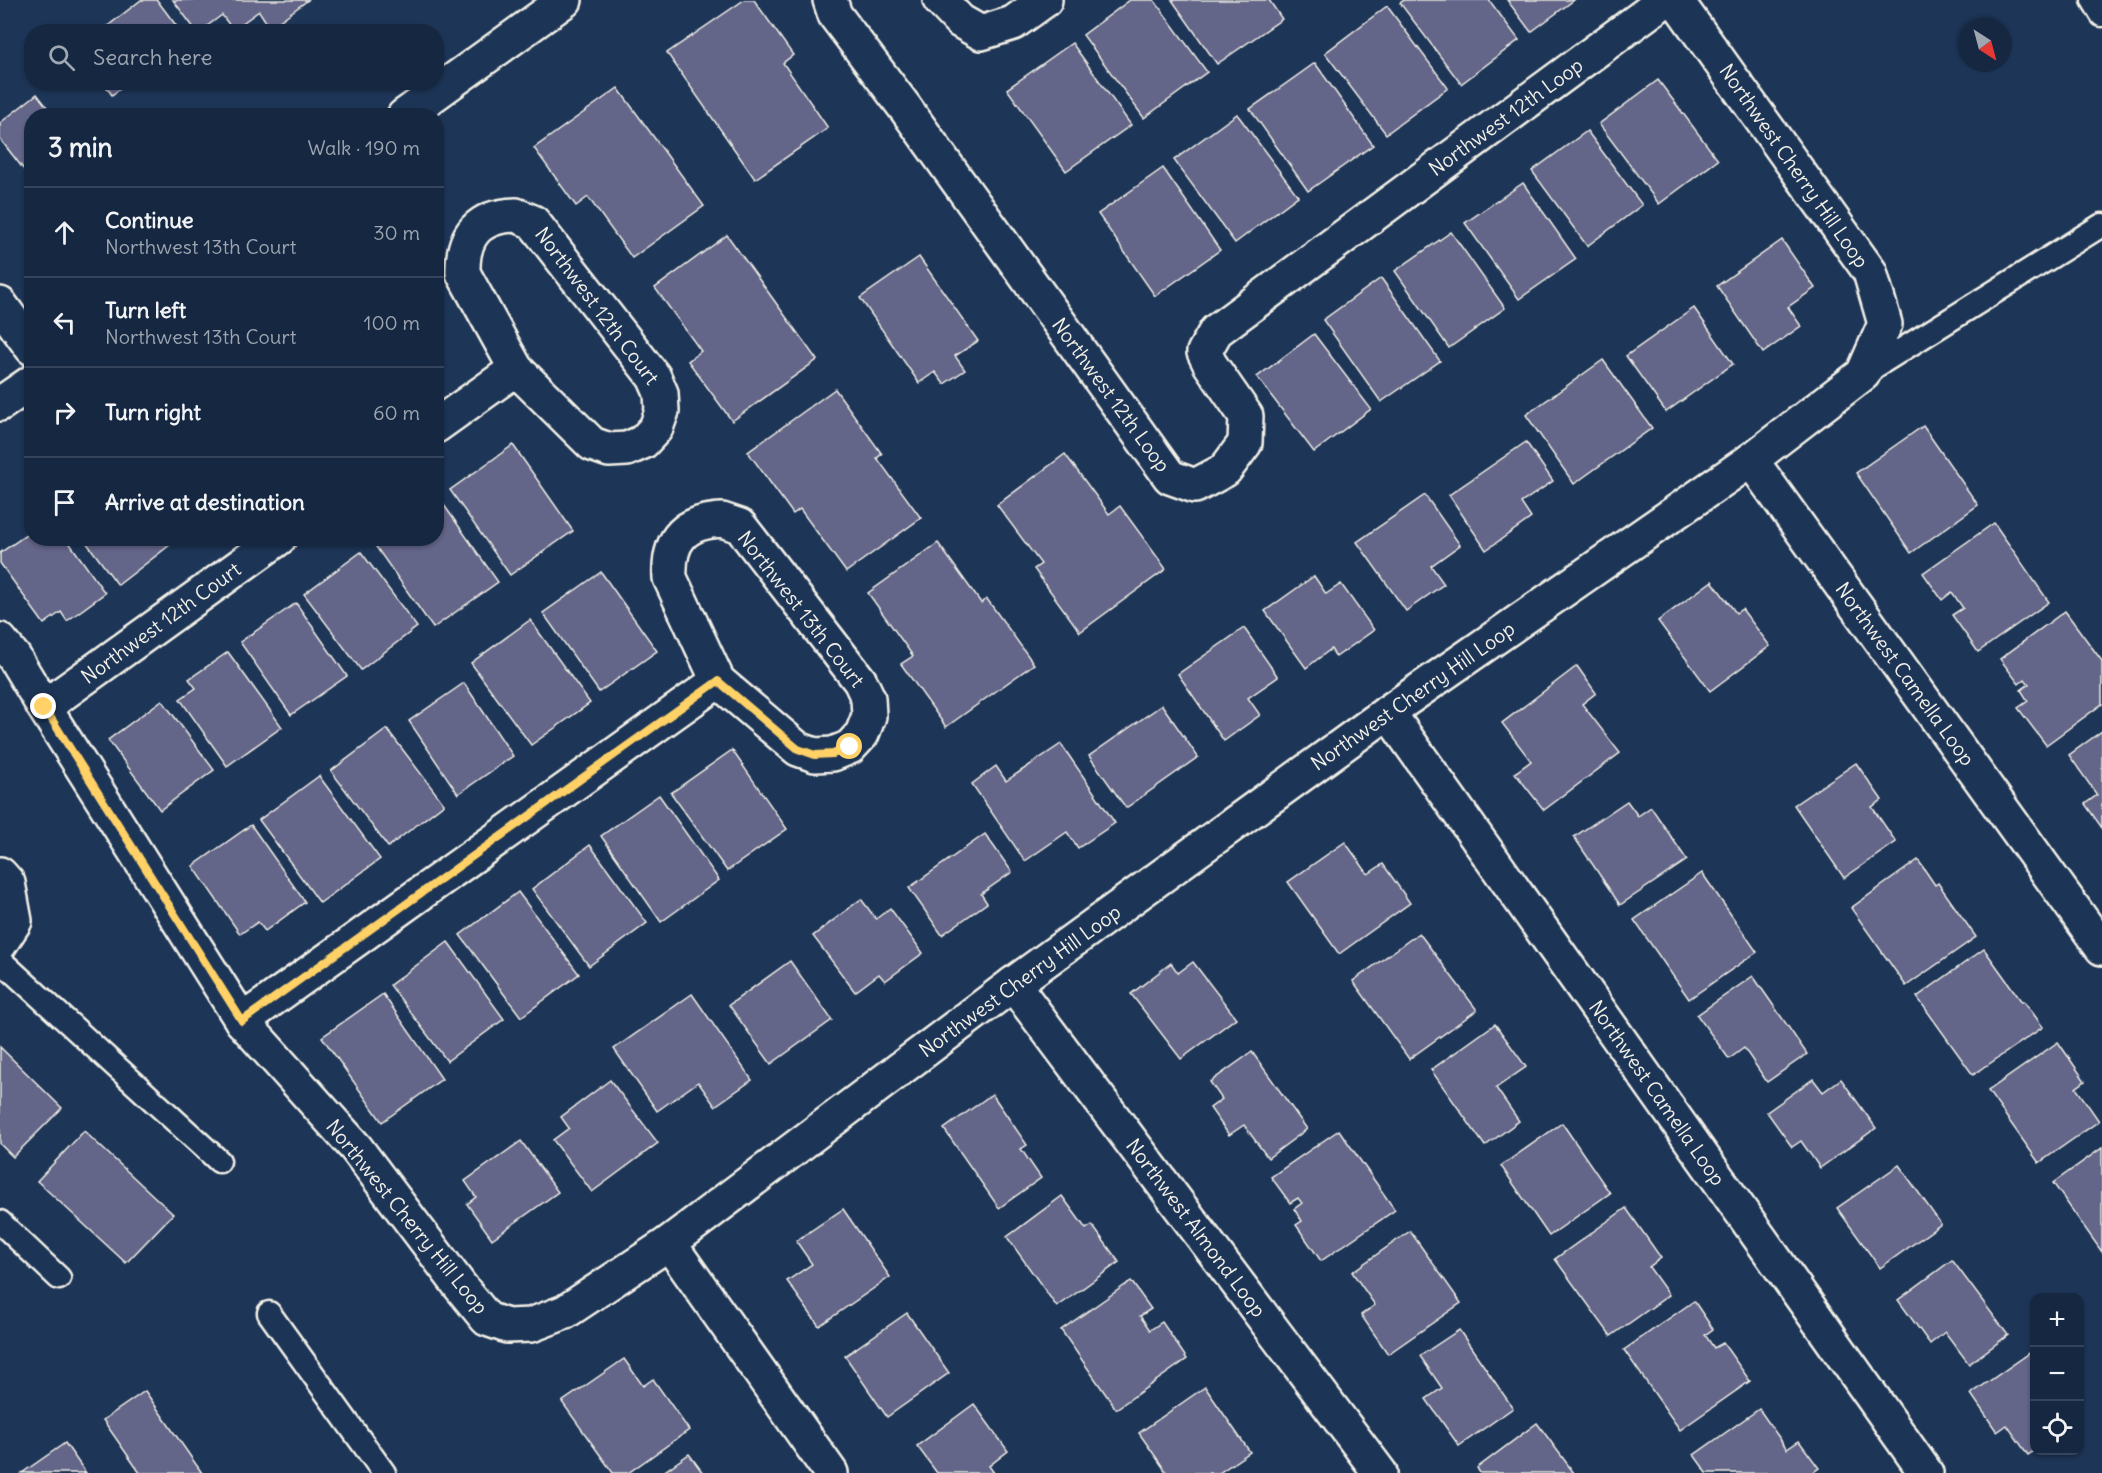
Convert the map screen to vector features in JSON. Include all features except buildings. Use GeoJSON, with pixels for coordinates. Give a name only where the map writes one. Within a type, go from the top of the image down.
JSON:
{"type":"FeatureCollection","features":[{"type":"Feature","properties":{"kind":"street"},"geometry":{"type":"LineString","coordinates":[[444,87],[564,0]]}},
{"type":"Feature","properties":{"kind":"street","name":"Northwest 12th Loop"},"geometry":{"type":"LineString","coordinates":[[830,0],[835,15],[906,109],[1170,477],[1195,486],[1225,471],[1245,443],[1246,416],[1204,352],[1216,331],[1665,0]]}},
{"type":"Feature","properties":{"kind":"street"},"geometry":{"type":"LineString","coordinates":[[940,0],[960,21],[981,33],[1013,24],[1045,0]]}},
{"type":"Feature","properties":{"kind":"street","name":"Northwest Cherry Hill Loop"},"geometry":{"type":"LineString","coordinates":[[0,640],[14,657],[242,1021],[356,1148],[460,1286],[487,1318],[507,1326],[531,1325],[565,1312],[669,1243],[1013,984],[1388,712],[1751,460],[1863,374],[1885,324],[1870,273],[1676,0]]}},
{"type":"Feature","properties":{"kind":"street"},"geometry":{"type":"LineString","coordinates":[[415,108],[440,90]]}},
{"type":"Feature","properties":{"kind":"street","name":"Northwest 12th Court"},"geometry":{"type":"LineString","coordinates":[[516,215],[533,222],[654,376],[661,393],[662,411],[656,428],[644,442],[627,449],[609,450],[592,444],[516,369],[463,273],[463,255],[469,238],[481,224],[498,216],[516,215]]}},
{"type":"Feature","properties":{"kind":"street"},"geometry":{"type":"LineString","coordinates":[[0,304],[24,337]]}},
{"type":"Feature","properties":{"kind":"street"},"geometry":{"type":"LineString","coordinates":[[444,420],[516,369]]}},
{"type":"Feature","properties":{"kind":"street"},"geometry":{"type":"LineString","coordinates":[[0,404],[24,388]]}},
{"type":"Feature","properties":{"kind":"street","name":"Northwest Camella Loop"},"geometry":{"type":"LineString","coordinates":[[1751,460],[2102,948]]}},
{"type":"Feature","properties":{"kind":"street","name":"Northwest 13th Court"},"geometry":{"type":"LineString","coordinates":[[722,520],[740,526],[860,681],[868,698],[869,716],[862,734],[850,747],[833,754],[815,755],[798,749],[718,681],[670,578],[669,560],[675,543],[687,529],[704,521],[722,520]]}},
{"type":"Feature","properties":{"kind":"street","name":"Northwest 12th Court"},"geometry":{"type":"LineString","coordinates":[[44,707],[268,546]]}},
{"type":"Feature","properties":{"kind":"street"},"geometry":{"type":"LineString","coordinates":[[242,1021],[718,681]]}},
{"type":"Feature","properties":{"kind":"street","name":"Northwest Camella Loop"},"geometry":{"type":"LineString","coordinates":[[1388,712],[1926,1473]]}},
{"type":"Feature","properties":{"kind":"street"},"geometry":{"type":"LineString","coordinates":[[0,874],[8,883],[15,921],[0,944]]}},
{"type":"Feature","properties":{"kind":"street","name":"Northwest Almond Loop"},"geometry":{"type":"LineString","coordinates":[[1013,984],[1380,1473]]}},
{"type":"Feature","properties":{"kind":"street"},"geometry":{"type":"LineString","coordinates":[[669,1243],[831,1473]]}},
{"type":"Feature","properties":{"kind":"lane"},"geometry":{"type":"LineString","coordinates":[[2092,0],[2102,15]]}},
{"type":"Feature","properties":{"kind":"lane"},"geometry":{"type":"LineString","coordinates":[[1863,374],[2102,225]]}},
{"type":"Feature","properties":{"kind":"lane"},"geometry":{"type":"LineString","coordinates":[[0,960],[219,1161]]}},
{"type":"Feature","properties":{"kind":"lane"},"geometry":{"type":"LineString","coordinates":[[0,1222],[59,1278]]}},
{"type":"Feature","properties":{"kind":"lane"},"geometry":{"type":"LineString","coordinates":[[269,1313],[384,1473]]}},
{"type":"Feature","properties":{"kind":"route"},"geometry":{"type":"LineString","coordinates":[[44,707],[242,1021],[718,681],[798,749],[815,755],[833,754],[850,747]]}}]}
